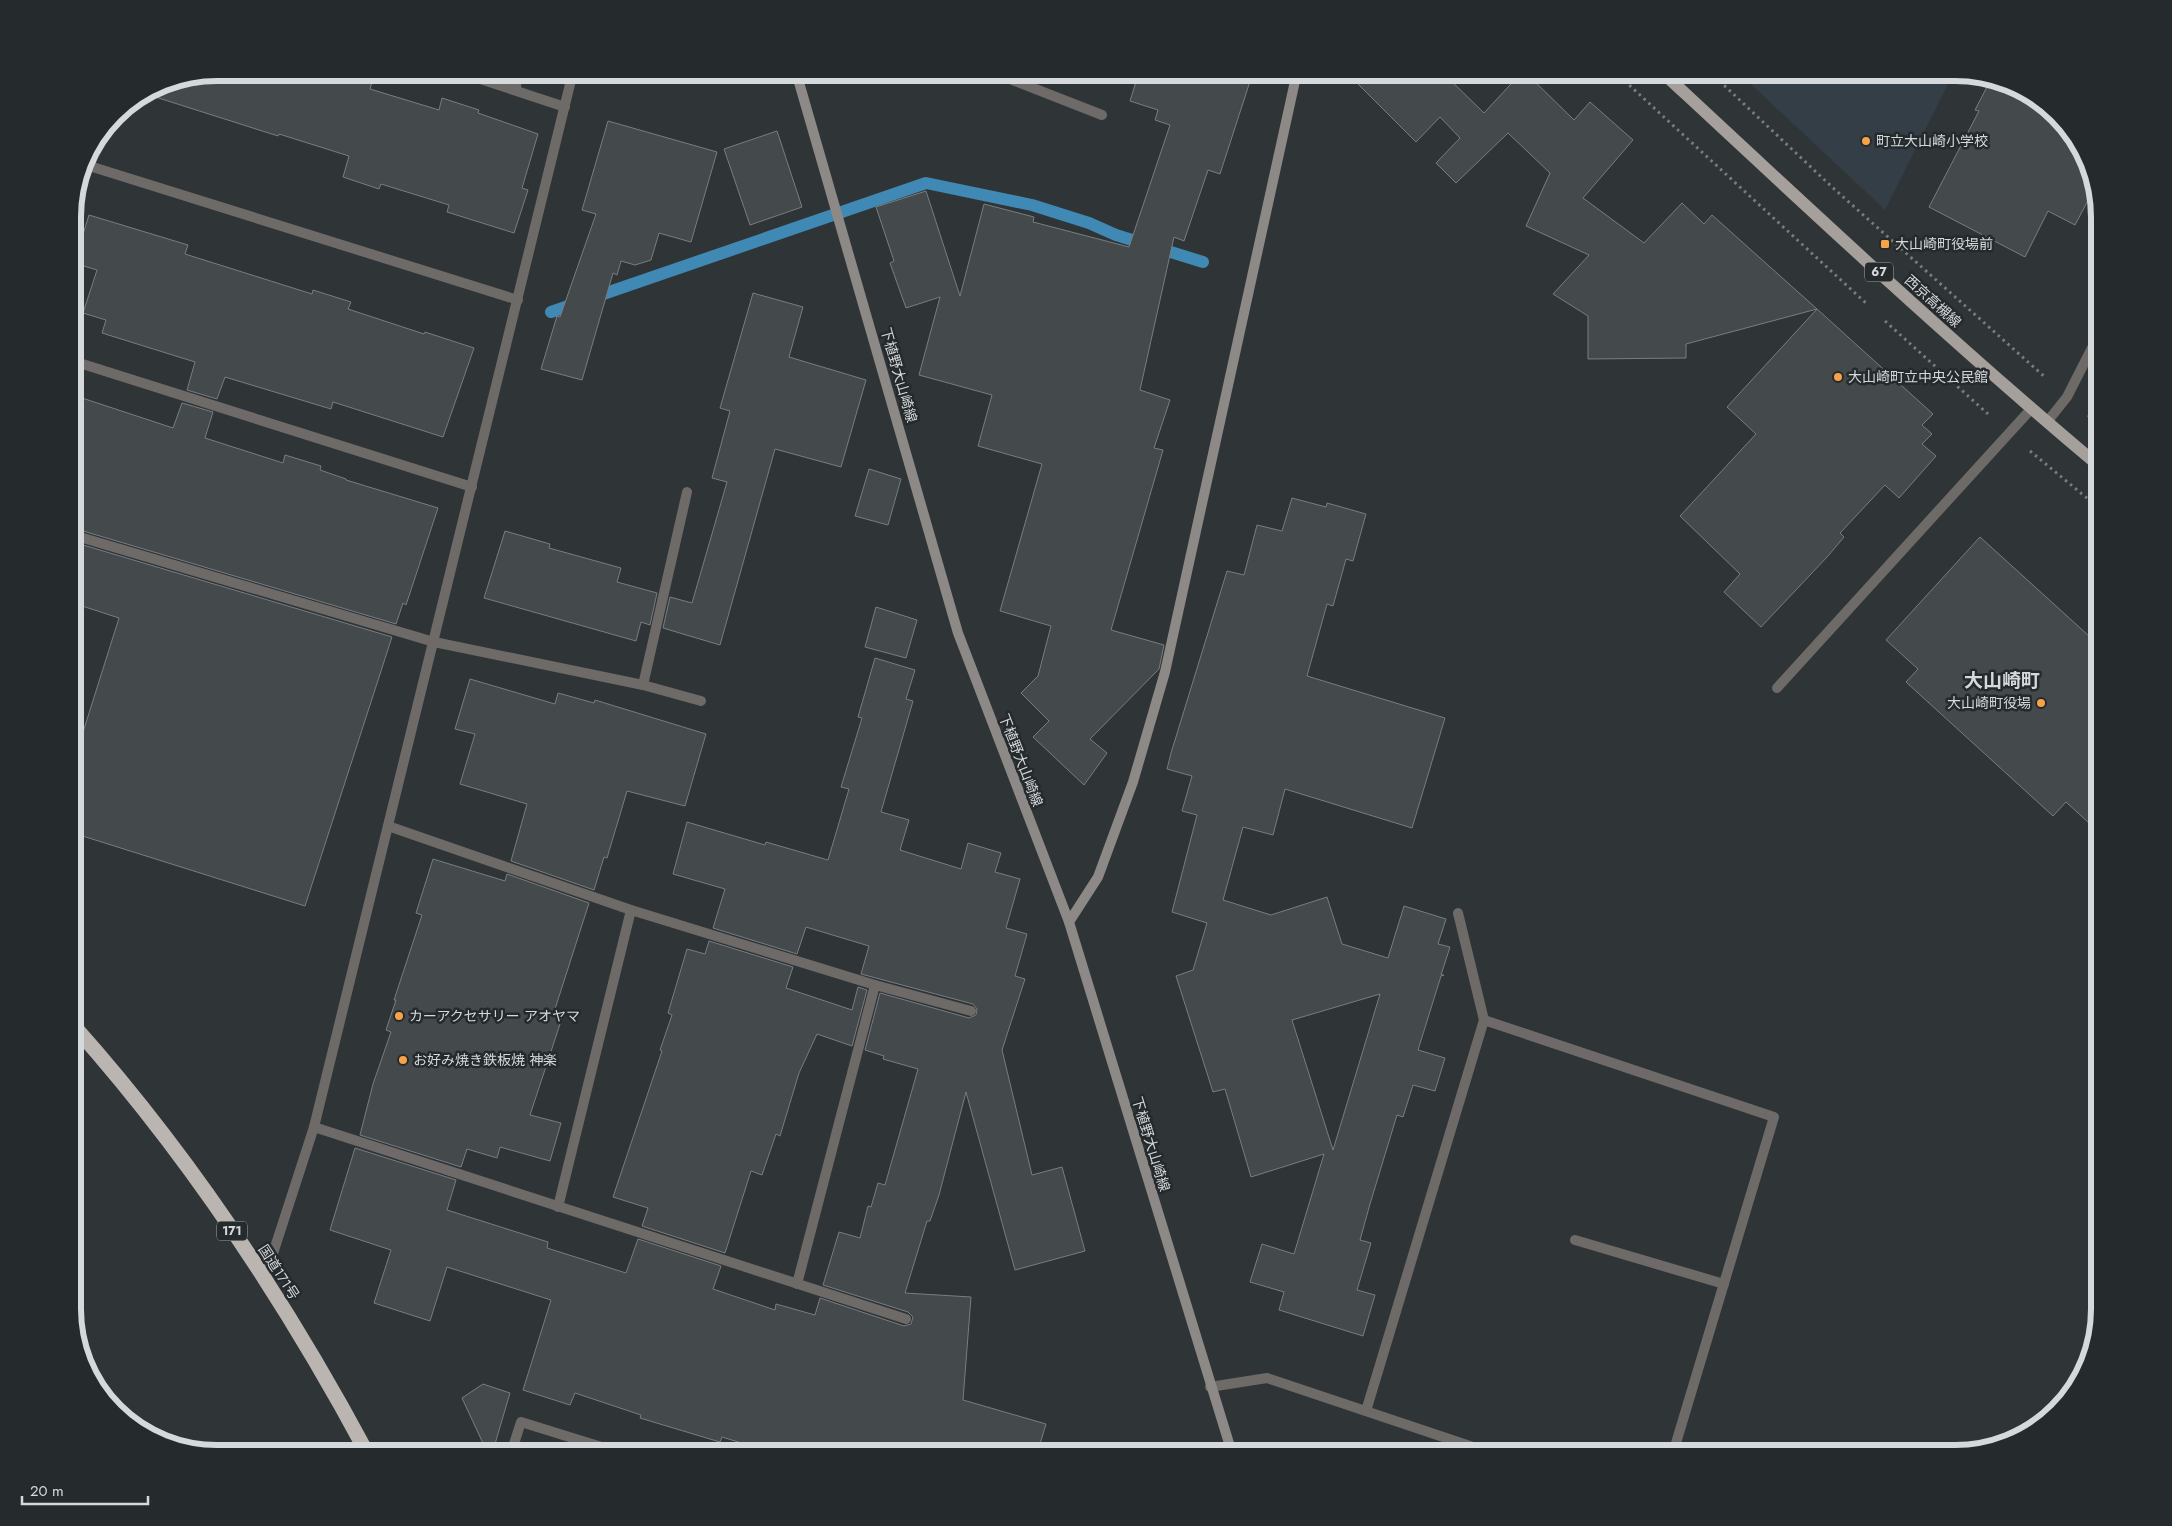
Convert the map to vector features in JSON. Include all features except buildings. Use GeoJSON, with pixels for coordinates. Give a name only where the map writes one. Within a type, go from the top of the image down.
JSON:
{"type":"FeatureCollection","features":[{"type":"Feature","properties":{"kind":"highway","name":"国道171号"},"geometry":{"type":"LineString","coordinates":[[82,1035],[106,1062],[192,1170],[265,1278],[328,1381],[362,1445]]}},
{"type":"Feature","properties":{"kind":"main road"},"geometry":{"type":"LineString","coordinates":[[1069,922],[1098,877],[1133,782],[1165,672],[1296,81]]}},
{"type":"Feature","properties":{"kind":"main road","name":"西京高槻線"},"geometry":{"type":"LineString","coordinates":[[1672,81],[1811,211],[2030,408],[2091,459]]}},
{"type":"Feature","properties":{"kind":"main road","name":"下植野大山崎線"},"geometry":{"type":"LineString","coordinates":[[799,82],[958,633],[1069,922],[1229,1445]]}},
{"type":"Feature","properties":{"kind":"street"},"geometry":{"type":"LineString","coordinates":[[491,82],[565,107]]}},
{"type":"Feature","properties":{"kind":"street"},"geometry":{"type":"LineString","coordinates":[[516,82],[516,90]]}},
{"type":"Feature","properties":{"kind":"street"},"geometry":{"type":"LineString","coordinates":[[265,1278],[314,1128],[571,82]]}},
{"type":"Feature","properties":{"kind":"street"},"geometry":{"type":"LineString","coordinates":[[1016,82],[1102,115]]}},
{"type":"Feature","properties":{"kind":"street"},"geometry":{"type":"LineString","coordinates":[[91,167],[518,300]]}},
{"type":"Feature","properties":{"kind":"street"},"geometry":{"type":"LineString","coordinates":[[2047,422],[2067,397],[2091,351]]}},
{"type":"Feature","properties":{"kind":"street"},"geometry":{"type":"LineString","coordinates":[[82,364],[472,487]]}},
{"type":"Feature","properties":{"kind":"street"},"geometry":{"type":"LineString","coordinates":[[1777,688],[2030,408]]}},
{"type":"Feature","properties":{"kind":"street"},"geometry":{"type":"LineString","coordinates":[[643,685],[687,492]]}},
{"type":"Feature","properties":{"kind":"street"},"geometry":{"type":"LineString","coordinates":[[82,538],[434,642],[643,685],[700,701]]}},
{"type":"Feature","properties":{"kind":"street"},"geometry":{"type":"LineString","coordinates":[[388,826],[631,910],[875,985],[972,1011]]}},
{"type":"Feature","properties":{"kind":"street"},"geometry":{"type":"LineString","coordinates":[[558,1207],[631,910]]}},
{"type":"Feature","properties":{"kind":"street"},"geometry":{"type":"LineString","coordinates":[[1366,1411],[1484,1020],[1458,913]]}},
{"type":"Feature","properties":{"kind":"street"},"geometry":{"type":"LineString","coordinates":[[797,1284],[875,985]]}},
{"type":"Feature","properties":{"kind":"street"},"geometry":{"type":"LineString","coordinates":[[1484,1020],[1774,1117],[1676,1445]]}},
{"type":"Feature","properties":{"kind":"street"},"geometry":{"type":"LineString","coordinates":[[314,1128],[906,1319]]}},
{"type":"Feature","properties":{"kind":"street"},"geometry":{"type":"LineString","coordinates":[[1575,1240],[1724,1284]]}},
{"type":"Feature","properties":{"kind":"street"},"geometry":{"type":"LineString","coordinates":[[1210,1387],[1267,1378],[1465,1445]]}},
{"type":"Feature","properties":{"kind":"street"},"geometry":{"type":"LineString","coordinates":[[514,1445],[521,1422],[593,1445]]}},
{"type":"Feature","properties":{"kind":"path"},"geometry":{"type":"LineString","coordinates":[[1720,81],[1832,186],[2091,417]]}},
{"type":"Feature","properties":{"kind":"shaded area","name":"町立大山崎小学校"},"geometry":{"type":"Polygon","coordinates":[[[1748,81],[1949,81],[1885,210],[1748,81]]]}},
{"type":"Feature","properties":{"kind":"waterway"},"geometry":{"type":"LineString","coordinates":[[551,312],[926,183],[1032,205],[1089,223],[1116,235],[1203,262]]}},
{"type":"Feature","properties":{"kind":"place","name":"町立大山崎小学校"},"geometry":{"type":"Point","coordinates":[1866,141]}},
{"type":"Feature","properties":{"kind":"place","name":"大山崎町役場前"},"geometry":{"type":"Point","coordinates":[1885,244]}},
{"type":"Feature","properties":{"kind":"place","name":"大山崎町立中央公民館"},"geometry":{"type":"Point","coordinates":[1838,377]}},
{"type":"Feature","properties":{"kind":"place","name":"大山崎町役場"},"geometry":{"type":"Point","coordinates":[2041,703]}},
{"type":"Feature","properties":{"kind":"place","name":"カーアクセサリー アオヤマ"},"geometry":{"type":"Point","coordinates":[399,1016]}},
{"type":"Feature","properties":{"kind":"place","name":"お好み焼き鉄板焼 神楽"},"geometry":{"type":"Point","coordinates":[403,1060]}},
{"type":"Feature","properties":{"kind":"district","name":"大山崎町"},"geometry":{"type":"Point","coordinates":[2002,680]}}]}
